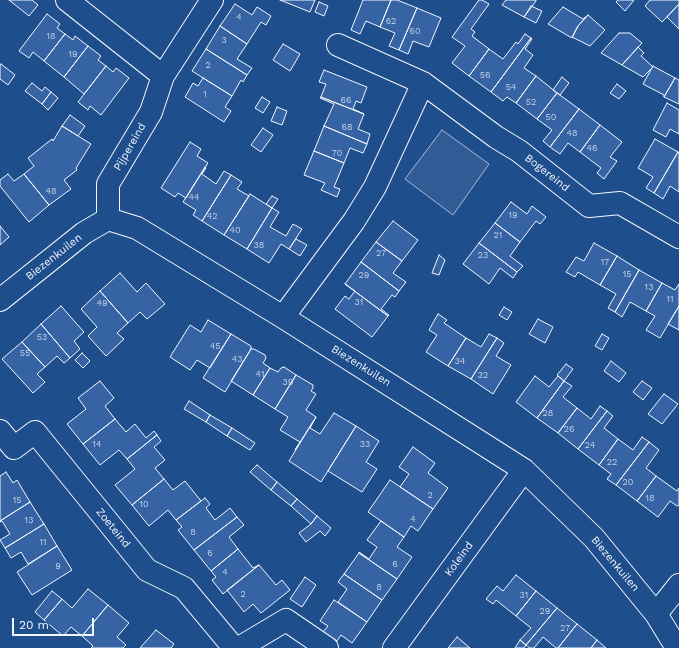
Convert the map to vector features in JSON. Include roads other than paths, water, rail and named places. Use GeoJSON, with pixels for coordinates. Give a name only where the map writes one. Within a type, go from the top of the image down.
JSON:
{"type":"FeatureCollection","features":[{"type":"Feature","properties":{"kind":"street"},"geometry":{"type":"LineString","coordinates":[[67,0],[163,76]]}},
{"type":"Feature","properties":{"kind":"street","name":"Pijpereind"},"geometry":{"type":"LineString","coordinates":[[108,219],[108,184],[151,112],[163,76],[212,0]]}},
{"type":"Feature","properties":{"kind":"street","name":"Bogereind"},"geometry":{"type":"LineString","coordinates":[[338,45],[423,83],[496,137],[519,151],[589,206],[620,203],[679,237]]}},
{"type":"Feature","properties":{"kind":"street"},"geometry":{"type":"LineString","coordinates":[[283,317],[354,221],[375,187],[423,83]]}},
{"type":"Feature","properties":{"kind":"street","name":"Biezenkuilen"},"geometry":{"type":"LineString","coordinates":[[0,300],[84,233],[108,219],[137,228],[283,317],[524,470],[594,538],[656,614],[678,648]]}},
{"type":"Feature","properties":{"kind":"street","name":"Zoeteind"},"geometry":{"type":"LineString","coordinates":[[0,431],[14,448],[35,432],[147,570],[184,588],[234,648]]}},
{"type":"Feature","properties":{"kind":"street","name":"Koleind"},"geometry":{"type":"LineString","coordinates":[[394,648],[524,470]]}},
{"type":"Feature","properties":{"kind":"street"},"geometry":{"type":"LineString","coordinates":[[656,614],[679,585]]}},
{"type":"Feature","properties":{"kind":"street"},"geometry":{"type":"LineString","coordinates":[[239,648],[286,620],[327,648]]}}]}
